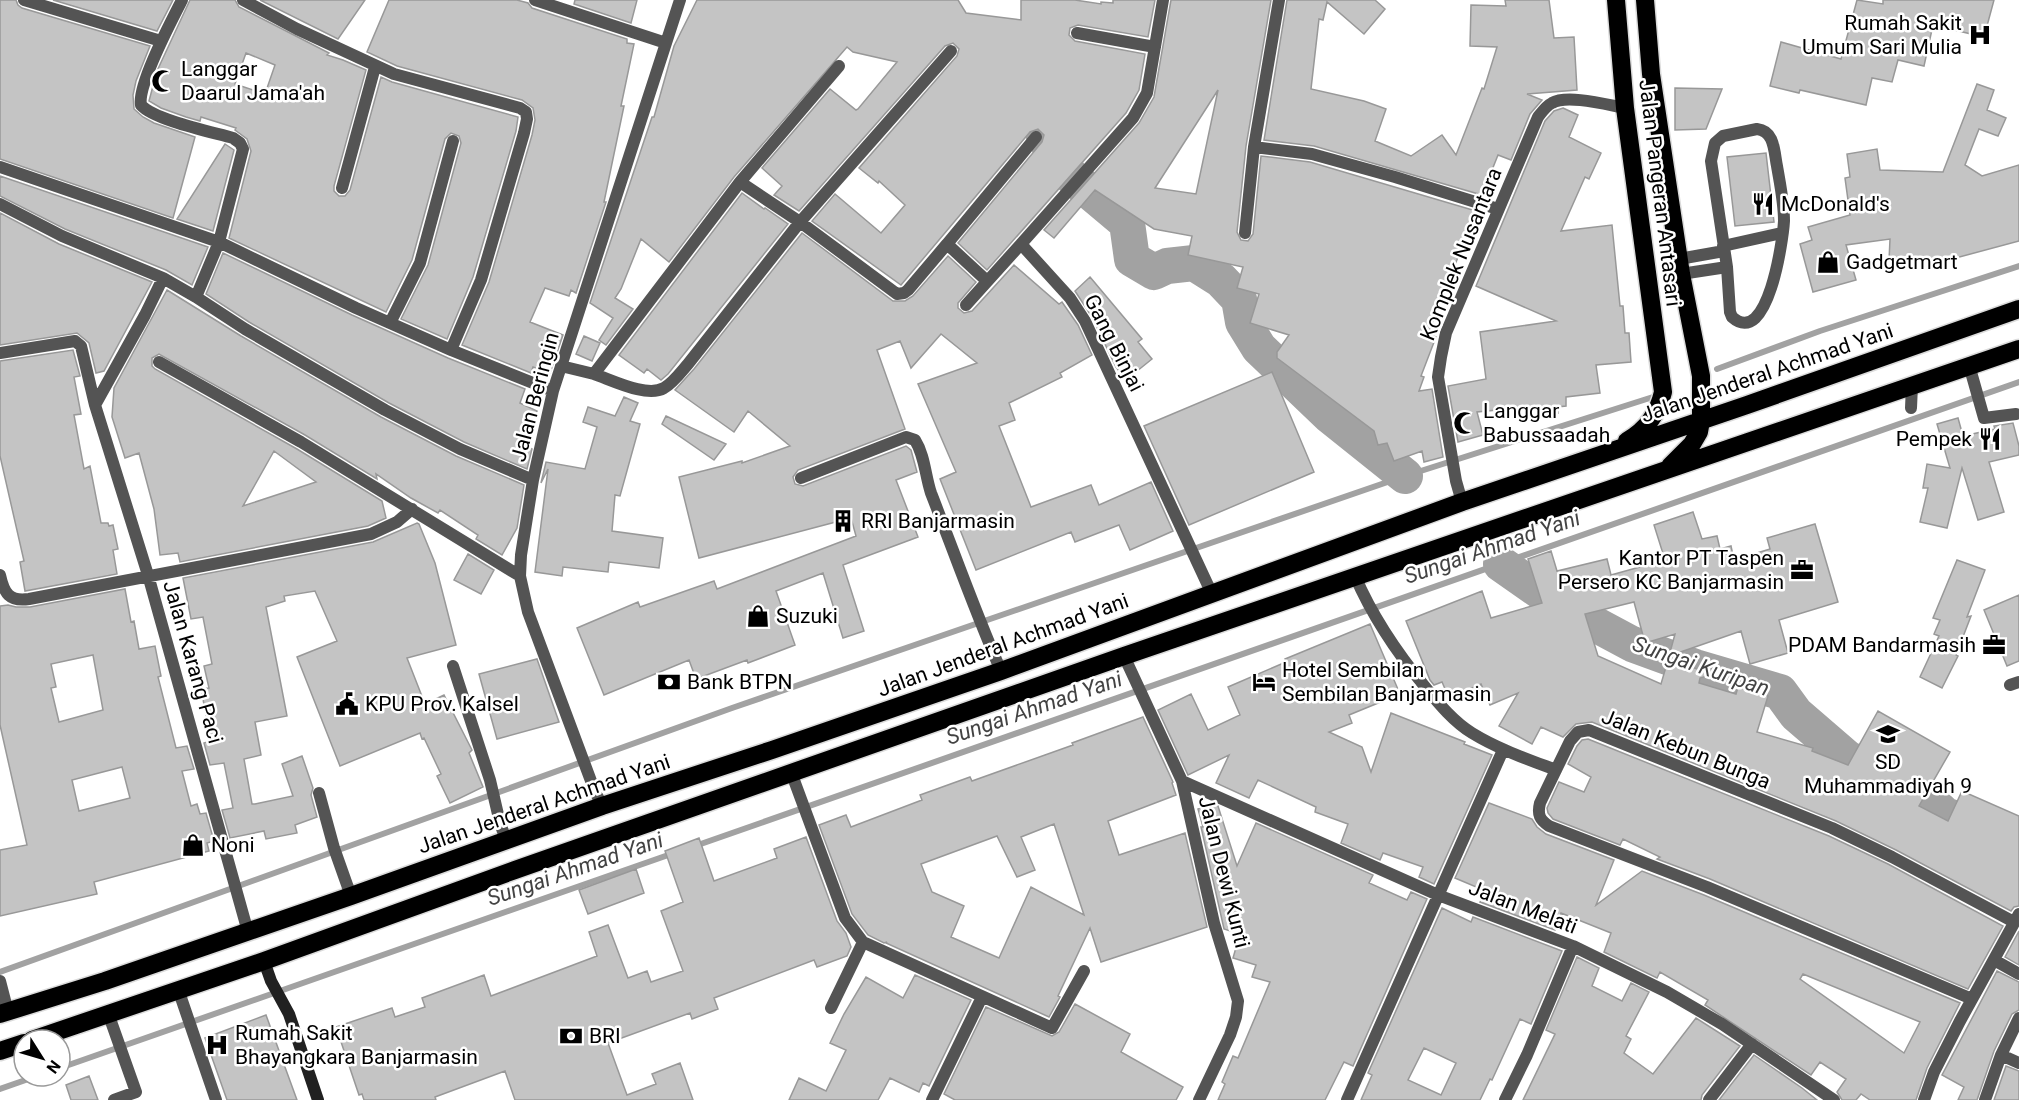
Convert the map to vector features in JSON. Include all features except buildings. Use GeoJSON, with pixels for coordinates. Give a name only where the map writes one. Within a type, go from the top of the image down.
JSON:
{"type":"FeatureCollection","features":[{"type":"Feature","properties":{"kind":"highway"},"geometry":{"type":"LineString","coordinates":[[1616,8],[1646,7]]}},
{"type":"Feature","properties":{"kind":"highway","name":"Jalan Pangeran Antasari"},"geometry":{"type":"LineString","coordinates":[[1646,7],[1651,74],[1680,267],[1701,376],[1701,421]]}},
{"type":"Feature","properties":{"kind":"highway","name":"Jalan Pangeran Antasari"},"geometry":{"type":"LineString","coordinates":[[1612,450],[1635,436],[1650,422],[1660,404],[1663,392],[1625,108],[1616,8]]}},
{"type":"Feature","properties":{"kind":"highway","name":"Jalan Jenderal Achmad Yani"},"geometry":{"type":"LineString","coordinates":[[4,1013],[248,932],[602,806],[1001,671],[1462,502],[2019,309]]}},
{"type":"Feature","properties":{"kind":"highway"},"geometry":{"type":"LineString","coordinates":[[66,1028],[264,961],[1124,656],[2019,349]]}},
{"type":"Feature","properties":{"kind":"highway"},"geometry":{"type":"LineString","coordinates":[[1665,470],[1692,444],[1699,432],[1701,421]]}},
{"type":"Feature","properties":{"kind":"highway"},"geometry":{"type":"LineString","coordinates":[[772,750],[786,774]]}},
{"type":"Feature","properties":{"kind":"highway"},"geometry":{"type":"LineString","coordinates":[[105,981],[111,1012]]}},
{"type":"Feature","properties":{"kind":"street"},"geometry":{"type":"LineString","coordinates":[[24,0],[160,41]]}},
{"type":"Feature","properties":{"kind":"street"},"geometry":{"type":"LineString","coordinates":[[182,0],[160,41],[140,102],[143,107],[184,124],[233,138],[240,143],[243,149],[219,242],[196,297]]}},
{"type":"Feature","properties":{"kind":"street"},"geometry":{"type":"LineString","coordinates":[[243,0],[375,67],[520,108],[527,114],[524,133],[481,280],[451,350]]}},
{"type":"Feature","properties":{"kind":"street"},"geometry":{"type":"LineString","coordinates":[[535,0],[666,43]]}},
{"type":"Feature","properties":{"kind":"street","name":"Jalan Beringin"},"geometry":{"type":"LineString","coordinates":[[602,806],[528,612],[520,576],[524,528],[553,391],[680,0]]}},
{"type":"Feature","properties":{"kind":"street"},"geometry":{"type":"LineString","coordinates":[[966,305],[1133,118],[1142,104],[1149,83],[1163,0]]}},
{"type":"Feature","properties":{"kind":"street"},"geometry":{"type":"LineString","coordinates":[[1245,233],[1254,147],[1279,0]]}},
{"type":"Feature","properties":{"kind":"street"},"geometry":{"type":"LineString","coordinates":[[1077,33],[1155,48]]}},
{"type":"Feature","properties":{"kind":"street"},"geometry":{"type":"LineString","coordinates":[[561,366],[645,391],[654,392],[669,385],[800,222],[951,51]]}},
{"type":"Feature","properties":{"kind":"street"},"geometry":{"type":"LineString","coordinates":[[594,374],[740,182],[839,66]]}},
{"type":"Feature","properties":{"kind":"street"},"geometry":{"type":"LineString","coordinates":[[342,188],[375,67]]}},
{"type":"Feature","properties":{"kind":"street","name":"Komplek Nusantara"},"geometry":{"type":"LineString","coordinates":[[1462,502],[1456,482],[1438,377],[1446,333],[1538,117],[1552,103],[1569,99],[1625,108]]}},
{"type":"Feature","properties":{"kind":"street"},"geometry":{"type":"LineString","coordinates":[[1762,130],[1770,136],[1772,141],[1784,221],[1772,287],[1763,309],[1748,322],[1741,322],[1732,317],[1724,249],[1711,161],[1715,143],[1723,136],[1762,130]]}},
{"type":"Feature","properties":{"kind":"street"},"geometry":{"type":"LineString","coordinates":[[740,182],[800,222],[897,294],[904,293],[1036,137]]}},
{"type":"Feature","properties":{"kind":"street"},"geometry":{"type":"LineString","coordinates":[[390,323],[420,263],[453,141]]}},
{"type":"Feature","properties":{"kind":"street"},"geometry":{"type":"LineString","coordinates":[[1254,147],[1312,154],[1498,209]]}},
{"type":"Feature","properties":{"kind":"street"},"geometry":{"type":"LineString","coordinates":[[0,167],[219,242],[390,323],[553,391]]}},
{"type":"Feature","properties":{"kind":"street"},"geometry":{"type":"LineString","coordinates":[[0,204],[62,236],[163,278],[244,329],[384,410],[460,449],[533,480]]}},
{"type":"Feature","properties":{"kind":"street"},"geometry":{"type":"LineString","coordinates":[[1680,267],[1724,249],[1782,233]]}},
{"type":"Feature","properties":{"kind":"street"},"geometry":{"type":"LineString","coordinates":[[947,244],[987,282]]}},
{"type":"Feature","properties":{"kind":"street","name":"Gang Binjai"},"geometry":{"type":"LineString","coordinates":[[1021,244],[1070,298],[1085,321],[1212,594]]}},
{"type":"Feature","properties":{"kind":"street"},"geometry":{"type":"LineString","coordinates":[[1680,267],[1727,267]]}},
{"type":"Feature","properties":{"kind":"street"},"geometry":{"type":"LineString","coordinates":[[95,405],[163,278]]}},
{"type":"Feature","properties":{"kind":"street","name":"Jalan Karang Paci"},"geometry":{"type":"LineString","coordinates":[[0,352],[64,342],[78,342],[81,346],[95,405],[148,575],[248,932]]}},
{"type":"Feature","properties":{"kind":"street"},"geometry":{"type":"LineString","coordinates":[[159,362],[301,442],[520,576]]}},
{"type":"Feature","properties":{"kind":"street"},"geometry":{"type":"LineString","coordinates":[[1969,365],[1984,418],[2016,414]]}},
{"type":"Feature","properties":{"kind":"street"},"geometry":{"type":"LineString","coordinates":[[1911,408],[1912,385]]}},
{"type":"Feature","properties":{"kind":"street"},"geometry":{"type":"LineString","coordinates":[[801,478],[906,437],[915,440],[921,449],[928,484],[1001,671]]}},
{"type":"Feature","properties":{"kind":"street"},"geometry":{"type":"LineString","coordinates":[[0,575],[6,594],[10,598],[22,600],[371,534],[397,522],[412,509]]}},
{"type":"Feature","properties":{"kind":"street"},"geometry":{"type":"LineString","coordinates":[[1355,576],[1387,638],[1449,713],[1470,732],[1503,750],[1556,770],[1538,811],[1540,818],[1549,826],[1707,887],[1972,999]]}},
{"type":"Feature","properties":{"kind":"street","name":"Jalan Dewi Kunti"},"geometry":{"type":"LineString","coordinates":[[1124,656],[1182,781],[1214,923],[1238,1001],[1230,1035],[1199,1100]]}},
{"type":"Feature","properties":{"kind":"street"},"geometry":{"type":"LineString","coordinates":[[453,666],[490,780],[506,840]]}},
{"type":"Feature","properties":{"kind":"street","name":"Jalan Kebun Bunga"},"geometry":{"type":"LineString","coordinates":[[1556,770],[1570,741],[1578,732],[1589,730],[1841,832],[2016,918]]}},
{"type":"Feature","properties":{"kind":"street"},"geometry":{"type":"LineString","coordinates":[[1347,1100],[1503,750]]}},
{"type":"Feature","properties":{"kind":"street"},"geometry":{"type":"LineString","coordinates":[[786,774],[800,798],[845,918],[863,942],[1052,1028],[1084,971]]}},
{"type":"Feature","properties":{"kind":"street","name":"Jalan Melati"},"geometry":{"type":"LineString","coordinates":[[1182,781],[1438,895],[1573,946],[1667,992],[1722,1024],[1834,1100]]}},
{"type":"Feature","properties":{"kind":"street"},"geometry":{"type":"LineString","coordinates":[[319,793],[334,848],[351,896]]}},
{"type":"Feature","properties":{"kind":"street"},"geometry":{"type":"LineString","coordinates":[[1924,1100],[1934,1072],[2016,918]]}},
{"type":"Feature","properties":{"kind":"street"},"geometry":{"type":"LineString","coordinates":[[831,1008],[863,942]]}},
{"type":"Feature","properties":{"kind":"street"},"geometry":{"type":"LineString","coordinates":[[1505,1100],[1527,1055],[1573,946]]}},
{"type":"Feature","properties":{"kind":"street"},"geometry":{"type":"LineString","coordinates":[[1994,960],[2019,974]]}},
{"type":"Feature","properties":{"kind":"street"},"geometry":{"type":"LineString","coordinates":[[264,961],[271,981],[289,1014],[318,1100]]}},
{"type":"Feature","properties":{"kind":"street"},"geometry":{"type":"LineString","coordinates":[[0,981],[4,1013]]}},
{"type":"Feature","properties":{"kind":"street"},"geometry":{"type":"LineString","coordinates":[[178,989],[216,1100]]}},
{"type":"Feature","properties":{"kind":"street"},"geometry":{"type":"LineString","coordinates":[[932,1100],[982,997]]}},
{"type":"Feature","properties":{"kind":"street"},"geometry":{"type":"LineString","coordinates":[[111,1012],[136,1092],[114,1100]]}},
{"type":"Feature","properties":{"kind":"street"},"geometry":{"type":"LineString","coordinates":[[1985,1100],[2001,1055],[2019,1018]]}},
{"type":"Feature","properties":{"kind":"street"},"geometry":{"type":"LineString","coordinates":[[1709,1100],[1752,1044]]}},
{"type":"Feature","properties":{"kind":"street"},"geometry":{"type":"LineString","coordinates":[[2001,1055],[2019,1063]]}},
{"type":"Feature","properties":{"kind":"waterway"},"geometry":{"type":"LineString","coordinates":[[1023,89],[1054,156],[1071,176],[1127,223],[1132,259],[1154,272],[1167,266],[1194,263],[1221,280],[1239,299],[1243,322],[1259,348],[1330,416],[1405,476]]}},
{"type":"Feature","properties":{"kind":"waterway","name":"Sungai Ahmad Yani"},"geometry":{"type":"LineString","coordinates":[[1717,369],[1820,331],[2019,266]]}},
{"type":"Feature","properties":{"kind":"waterway","name":"Sungai Ahmad Yani"},"geometry":{"type":"LineString","coordinates":[[695,846],[2019,382]]}},
{"type":"Feature","properties":{"kind":"waterway","name":"Sungai Ahmad Yani"},"geometry":{"type":"LineString","coordinates":[[0,972],[732,708],[1405,476],[1653,397]]}},
{"type":"Feature","properties":{"kind":"waterway","name":"Sungai Kuripan"},"geometry":{"type":"LineString","coordinates":[[1501,564],[1561,606],[1632,644],[1695,667],[1780,692],[1796,714],[1847,758],[1931,802],[1945,815],[2019,840]]}},
{"type":"Feature","properties":{"kind":"waterway","name":"Sungai Ahmad Yani"},"geometry":{"type":"LineString","coordinates":[[72,1064],[674,853]]}},
{"type":"Feature","properties":{"kind":"waterway","name":"Sungai Ahmad Yani"},"geometry":{"type":"LineString","coordinates":[[0,1089],[12,1085]]}},
{"type":"Feature","properties":{"kind":"place","name":"Rumah Sakit Umum Sari Mulia"},"geometry":{"type":"Point","coordinates":[1980,35]}},
{"type":"Feature","properties":{"kind":"place","name":"Langgar Daarul Jama'ah"},"geometry":{"type":"Point","coordinates":[163,81]}},
{"type":"Feature","properties":{"kind":"place","name":"McDonald's"},"geometry":{"type":"Point","coordinates":[1763,204]}},
{"type":"Feature","properties":{"kind":"place","name":"Gadgetmart"},"geometry":{"type":"Point","coordinates":[1828,262]}},
{"type":"Feature","properties":{"kind":"place","name":"Langgar Babussaadah"},"geometry":{"type":"Point","coordinates":[1465,423]}},
{"type":"Feature","properties":{"kind":"place","name":"Pempek"},"geometry":{"type":"Point","coordinates":[1990,439]}},
{"type":"Feature","properties":{"kind":"place","name":"RRI Banjarmasin"},"geometry":{"type":"Point","coordinates":[843,521]}},
{"type":"Feature","properties":{"kind":"place","name":"Kantor PT Taspen Persero KC Banjarmasin"},"geometry":{"type":"Point","coordinates":[1802,570]}},
{"type":"Feature","properties":{"kind":"place","name":"Suzuki"},"geometry":{"type":"Point","coordinates":[758,616]}},
{"type":"Feature","properties":{"kind":"place","name":"PDAM Bandarmasih"},"geometry":{"type":"Point","coordinates":[1994,645]}},
{"type":"Feature","properties":{"kind":"place","name":"Bank BTPN"},"geometry":{"type":"Point","coordinates":[669,682]}},
{"type":"Feature","properties":{"kind":"place","name":"Hotel Sembilan Sembilan Banjarmasin"},"geometry":{"type":"Point","coordinates":[1264,682]}},
{"type":"Feature","properties":{"kind":"place","name":"KPU Prov. Kalsel"},"geometry":{"type":"Point","coordinates":[347,704]}},
{"type":"Feature","properties":{"kind":"place","name":"SD Muhammadiyah 9"},"geometry":{"type":"Point","coordinates":[1888,734]}},
{"type":"Feature","properties":{"kind":"place","name":"Noni"},"geometry":{"type":"Point","coordinates":[193,845]}},
{"type":"Feature","properties":{"kind":"place","name":"BRI"},"geometry":{"type":"Point","coordinates":[571,1036]}},
{"type":"Feature","properties":{"kind":"place","name":"Rumah Sakit Bhayangkara Banjarmasin"},"geometry":{"type":"Point","coordinates":[217,1045]}}]}
